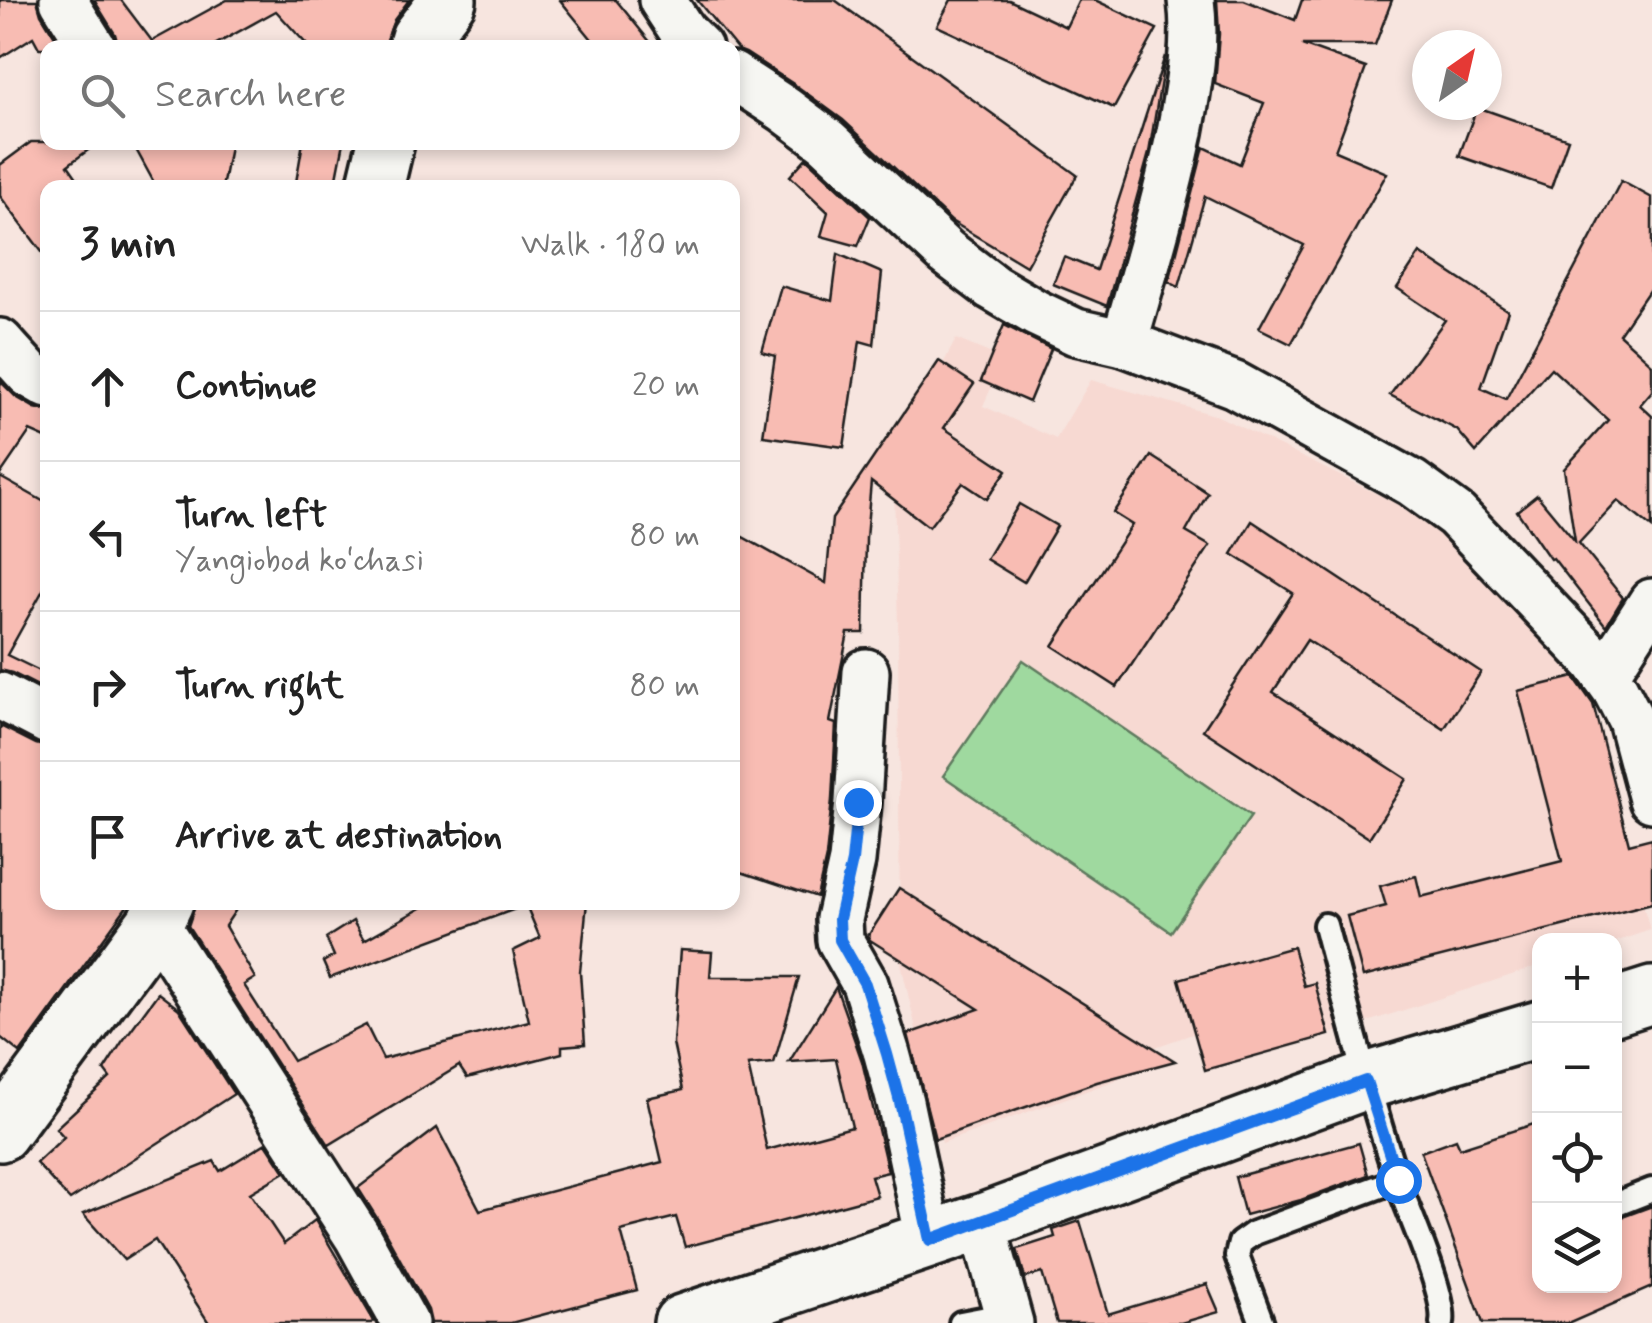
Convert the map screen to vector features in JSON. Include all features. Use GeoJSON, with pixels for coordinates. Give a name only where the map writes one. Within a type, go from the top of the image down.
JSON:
{"type":"FeatureCollection","features":[{"type":"Feature","properties":{"kind":"street"},"geometry":{"type":"LineString","coordinates":[[63,0],[88,40]]}},
{"type":"Feature","properties":{"kind":"street"},"geometry":{"type":"LineString","coordinates":[[421,40],[448,0]]}},
{"type":"Feature","properties":{"kind":"street"},"geometry":{"type":"LineString","coordinates":[[662,0],[691,40]]}},
{"type":"Feature","properties":{"kind":"street"},"geometry":{"type":"LineString","coordinates":[[1124,344],[1170,178],[1190,83],[1194,28],[1190,0]]}},
{"type":"Feature","properties":{"kind":"street"},"geometry":{"type":"LineString","coordinates":[[740,81],[827,141],[946,252],[1036,314],[1076,332],[1124,344],[1235,386],[1412,483],[1456,515],[1605,674],[1630,720],[1652,799]]}},
{"type":"Feature","properties":{"kind":"street"},"geometry":{"type":"LineString","coordinates":[[377,180],[384,150]]}},
{"type":"Feature","properties":{"kind":"street"},"geometry":{"type":"LineString","coordinates":[[0,342],[28,374],[40,381]]}},
{"type":"Feature","properties":{"kind":"street"},"geometry":{"type":"LineString","coordinates":[[1605,674],[1652,602]]}},
{"type":"Feature","properties":{"kind":"street"},"geometry":{"type":"LineString","coordinates":[[866,672],[858,802],[852,861],[839,919],[840,940],[865,984],[887,1054],[930,1240]]}},
{"type":"Feature","properties":{"kind":"street"},"geometry":{"type":"LineString","coordinates":[[0,696],[40,716]]}},
{"type":"Feature","properties":{"kind":"street"},"geometry":{"type":"LineString","coordinates":[[0,1134],[160,913],[357,1236],[405,1323]]}},
{"type":"Feature","properties":{"kind":"street"},"geometry":{"type":"LineString","coordinates":[[1622,1005],[1652,996]]}},
{"type":"Feature","properties":{"kind":"street"},"geometry":{"type":"LineString","coordinates":[[682,1323],[982,1222],[1366,1081],[1532,1031]]}},
{"type":"Feature","properties":{"kind":"street"},"geometry":{"type":"LineString","coordinates":[[982,1222],[1009,1318]]}},
{"type":"Feature","properties":{"kind":"lane"},"geometry":{"type":"LineString","coordinates":[[1325,924],[1366,1081],[1439,1296],[1442,1323]]}},
{"type":"Feature","properties":{"kind":"lane"},"geometry":{"type":"LineString","coordinates":[[1262,1323],[1238,1256],[1240,1243],[1254,1233],[1398,1180]]}},
{"type":"Feature","properties":{"kind":"lane"},"geometry":{"type":"LineString","coordinates":[[1619,1203],[1652,1190]]}},
{"type":"Feature","properties":{"kind":"lane"},"geometry":{"type":"LineString","coordinates":[[962,1323],[1009,1318]]}},
{"type":"Feature","properties":{"kind":"shaded area"},"geometry":{"type":"Polygon","coordinates":[[[956,339],[1004,359],[983,406],[1056,439],[1091,380],[1218,416],[1424,517],[1582,678],[1650,930],[1622,940],[1622,933],[1532,933],[1532,968],[1315,1039],[1288,955],[1204,1030],[1112,1062],[1119,1079],[942,1143],[900,959],[893,460],[956,339]]]}},
{"type":"Feature","properties":{"kind":"green space"},"geometry":{"type":"Polygon","coordinates":[[[1023,660],[1251,816],[1171,932],[943,776],[1023,660]]]}},
{"type":"Feature","properties":{"kind":"building"},"geometry":{"type":"Polygon","coordinates":[[[0,0],[37,0],[57,40],[40,40],[39,48],[33,37],[0,58],[0,0]]]}},
{"type":"Feature","properties":{"kind":"building"},"geometry":{"type":"Polygon","coordinates":[[[94,0],[121,0],[151,40],[117,40],[94,0]]]}},
{"type":"Feature","properties":{"kind":"building"},"geometry":{"type":"Polygon","coordinates":[[[227,0],[409,0],[394,20],[387,40],[303,40],[276,11],[223,40],[154,40],[227,0]]]}},
{"type":"Feature","properties":{"kind":"building"},"geometry":{"type":"Polygon","coordinates":[[[560,0],[616,0],[648,40],[592,40],[560,0]]]}},
{"type":"Feature","properties":{"kind":"building"},"geometry":{"type":"Polygon","coordinates":[[[697,0],[835,0],[1077,175],[1026,266],[951,221],[843,120],[740,51],[740,40],[730,40],[697,0]]]}},
{"type":"Feature","properties":{"kind":"building"},"geometry":{"type":"Polygon","coordinates":[[[951,0],[1009,0],[1066,27],[1079,0],[1095,0],[1157,29],[1114,108],[937,26],[951,0]]]}},
{"type":"Feature","properties":{"kind":"building"},"geometry":{"type":"Polygon","coordinates":[[[1217,0],[1244,0],[1295,20],[1302,0],[1392,0],[1375,45],[1302,45],[1366,68],[1335,151],[1387,173],[1291,344],[1259,328],[1304,245],[1205,196],[1179,287],[1169,282],[1204,147],[1240,164],[1264,103],[1215,84],[1217,0]]]}},
{"type":"Feature","properties":{"kind":"building"},"geometry":{"type":"Polygon","coordinates":[[[1165,56],[1149,153],[1107,306],[1053,284],[1064,257],[1096,270],[1165,56]]]}},
{"type":"Feature","properties":{"kind":"building"},"geometry":{"type":"Polygon","coordinates":[[[1502,116],[1568,139],[1551,188],[1459,156],[1472,120],[1502,120],[1502,116]]]}},
{"type":"Feature","properties":{"kind":"building"},"geometry":{"type":"Polygon","coordinates":[[[31,142],[40,142],[40,150],[88,150],[68,165],[78,180],[40,180],[40,249],[0,196],[0,165],[31,142]]]}},
{"type":"Feature","properties":{"kind":"building"},"geometry":{"type":"Polygon","coordinates":[[[136,150],[229,150],[224,180],[153,180],[136,150]]]}},
{"type":"Feature","properties":{"kind":"building"},"geometry":{"type":"Polygon","coordinates":[[[302,150],[342,150],[337,180],[296,180],[302,150]]]}},
{"type":"Feature","properties":{"kind":"building"},"geometry":{"type":"Polygon","coordinates":[[[806,158],[870,217],[858,246],[821,236],[828,212],[790,176],[806,158]]]}},
{"type":"Feature","properties":{"kind":"building"},"geometry":{"type":"Polygon","coordinates":[[[1621,181],[1652,198],[1652,286],[1619,334],[1652,364],[1652,391],[1640,405],[1652,416],[1652,528],[1618,501],[1579,543],[1623,598],[1606,626],[1550,559],[1517,511],[1537,495],[1575,541],[1564,469],[1608,420],[1551,368],[1476,452],[1457,430],[1390,395],[1445,320],[1397,288],[1420,253],[1508,311],[1481,388],[1506,399],[1621,181]]]}},
{"type":"Feature","properties":{"kind":"building"},"geometry":{"type":"Polygon","coordinates":[[[838,254],[882,273],[874,345],[860,341],[844,447],[763,436],[775,356],[762,352],[781,286],[832,301],[838,254]]]}},
{"type":"Feature","properties":{"kind":"building"},"geometry":{"type":"Polygon","coordinates":[[[1004,325],[1051,349],[1029,402],[981,381],[1004,325]]]}},
{"type":"Feature","properties":{"kind":"building"},"geometry":{"type":"Polygon","coordinates":[[[939,361],[974,384],[944,428],[1007,470],[987,499],[963,483],[929,527],[871,482],[864,633],[848,633],[830,722],[836,724],[832,800],[817,897],[740,872],[740,535],[826,583],[832,519],[939,361]]]}},
{"type":"Feature","properties":{"kind":"building"},"geometry":{"type":"Polygon","coordinates":[[[0,381],[16,397],[40,409],[40,435],[30,431],[0,475],[0,381]]]}},
{"type":"Feature","properties":{"kind":"building"},"geometry":{"type":"Polygon","coordinates":[[[1151,456],[1208,493],[1186,532],[1210,546],[1117,687],[1053,646],[1132,525],[1113,513],[1151,456]]]}},
{"type":"Feature","properties":{"kind":"building"},"geometry":{"type":"Polygon","coordinates":[[[0,477],[40,500],[40,595],[7,655],[40,671],[40,687],[0,670],[0,477]]]}},
{"type":"Feature","properties":{"kind":"building"},"geometry":{"type":"Polygon","coordinates":[[[1019,504],[1057,526],[1024,582],[986,559],[1019,504]]]}},
{"type":"Feature","properties":{"kind":"building"},"geometry":{"type":"Polygon","coordinates":[[[1252,521],[1481,672],[1444,729],[1307,640],[1273,692],[1407,779],[1369,838],[1203,730],[1293,593],[1232,554],[1252,521]]]}},
{"type":"Feature","properties":{"kind":"building"},"geometry":{"type":"Polygon","coordinates":[[[1574,677],[1593,704],[1629,844],[1652,838],[1652,903],[1363,977],[1347,916],[1386,906],[1380,886],[1416,876],[1421,897],[1562,861],[1518,691],[1574,677]]]}},
{"type":"Feature","properties":{"kind":"building"},"geometry":{"type":"Polygon","coordinates":[[[0,726],[40,745],[40,910],[124,910],[20,1053],[0,1037],[0,726]]]}},
{"type":"Feature","properties":{"kind":"building"},"geometry":{"type":"Polygon","coordinates":[[[899,888],[1175,1061],[1097,1082],[935,1139],[908,1034],[979,1009],[870,940],[868,936],[899,888]]]}},
{"type":"Feature","properties":{"kind":"building"},"geometry":{"type":"Polygon","coordinates":[[[193,910],[236,910],[225,926],[255,978],[244,985],[293,1061],[366,1025],[383,1059],[529,1021],[513,951],[540,938],[528,910],[586,910],[580,972],[585,1044],[562,1046],[562,1053],[467,1078],[459,1066],[329,1145],[188,926],[193,910]]]}},
{"type":"Feature","properties":{"kind":"building"},"geometry":{"type":"Polygon","coordinates":[[[418,910],[513,910],[330,978],[323,962],[334,956],[326,938],[353,921],[364,940],[418,910]]]}},
{"type":"Feature","properties":{"kind":"building"},"geometry":{"type":"Polygon","coordinates":[[[1293,947],[1304,986],[1315,983],[1329,1035],[1205,1070],[1179,979],[1293,947]]]}},
{"type":"Feature","properties":{"kind":"building"},"geometry":{"type":"Polygon","coordinates":[[[680,950],[712,952],[710,977],[799,977],[774,1063],[748,1065],[767,1150],[852,1127],[836,1059],[789,1062],[836,987],[862,1061],[888,1172],[871,1176],[877,1196],[685,1247],[676,1217],[621,1231],[637,1290],[511,1323],[431,1323],[428,1310],[358,1188],[437,1128],[480,1210],[662,1162],[647,1098],[683,1090],[673,1043],[680,950]]]}},
{"type":"Feature","properties":{"kind":"building"},"geometry":{"type":"Polygon","coordinates":[[[158,993],[179,1009],[234,1094],[70,1200],[36,1163],[64,1137],[56,1128],[110,1078],[104,1070],[158,993]]]}},
{"type":"Feature","properties":{"kind":"building"},"geometry":{"type":"Polygon","coordinates":[[[1532,1125],[1532,1293],[1622,1293],[1622,1217],[1652,1206],[1652,1287],[1570,1323],[1483,1323],[1421,1152],[1456,1139],[1460,1148],[1532,1125]]]}},
{"type":"Feature","properties":{"kind":"building"},"geometry":{"type":"Polygon","coordinates":[[[266,1143],[285,1172],[250,1193],[284,1244],[315,1220],[374,1321],[371,1323],[209,1323],[155,1240],[124,1260],[83,1214],[214,1161],[220,1171],[266,1143]]]}},
{"type":"Feature","properties":{"kind":"building"},"geometry":{"type":"Polygon","coordinates":[[[1359,1143],[1368,1175],[1301,1200],[1245,1215],[1235,1177],[1359,1143]]]}},
{"type":"Feature","properties":{"kind":"building"},"geometry":{"type":"Polygon","coordinates":[[[1080,1221],[1108,1314],[1207,1284],[1219,1312],[1181,1323],[1057,1323],[1042,1273],[1025,1278],[1017,1249],[1055,1237],[1053,1230],[1080,1221]]]}},
{"type":"Feature","properties":{"kind":"route"},"geometry":{"type":"LineString","coordinates":[[858,802],[852,861],[839,919],[840,940],[865,984],[887,1054],[930,1240],[1366,1081],[1398,1180]]}}]}
